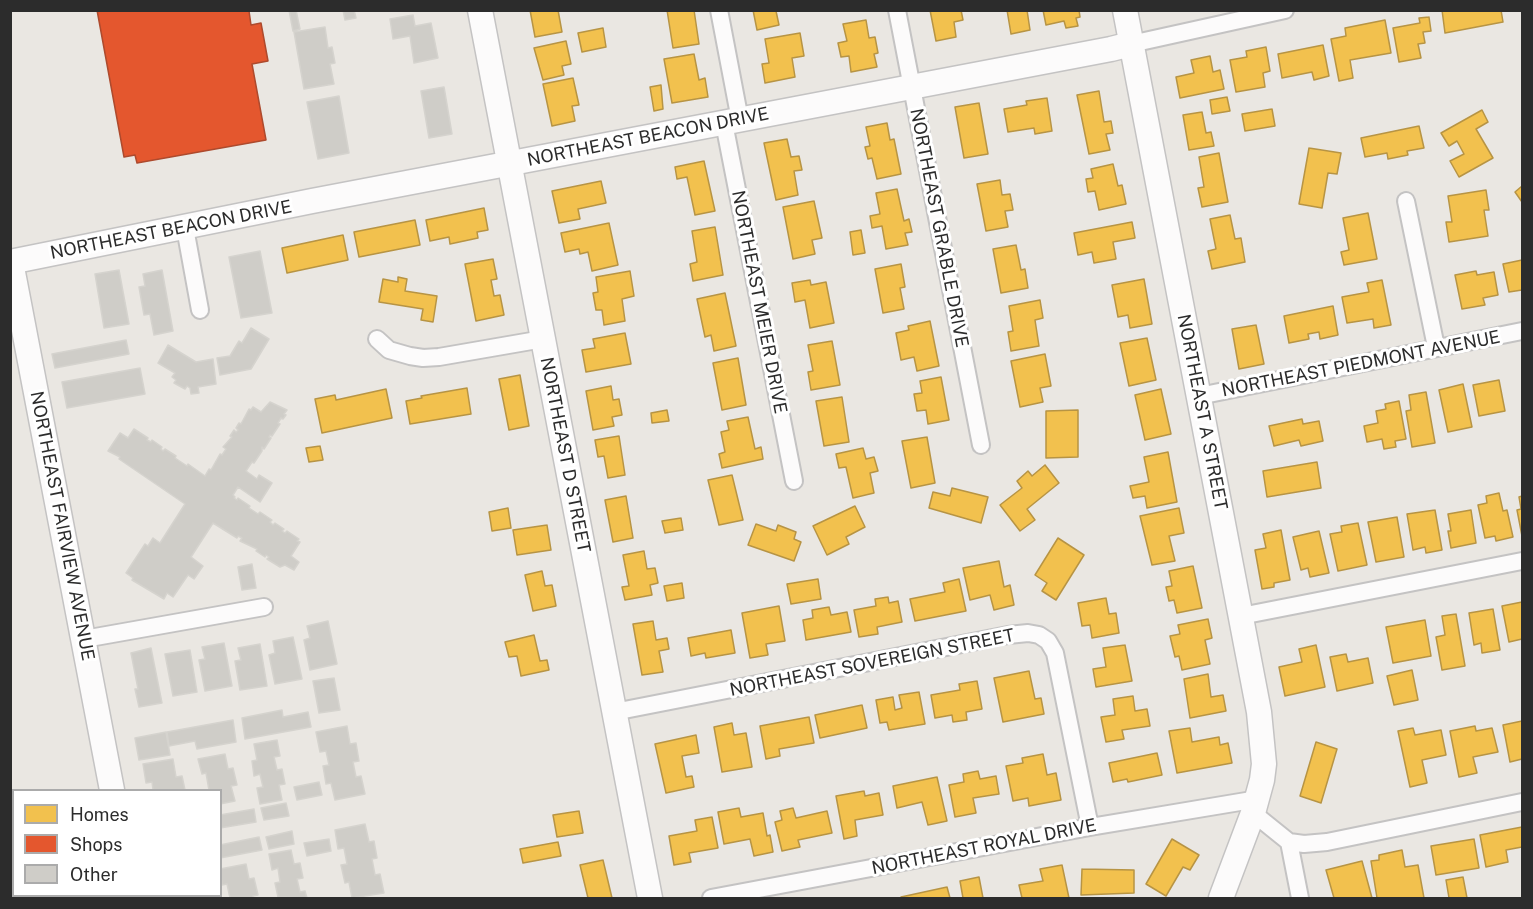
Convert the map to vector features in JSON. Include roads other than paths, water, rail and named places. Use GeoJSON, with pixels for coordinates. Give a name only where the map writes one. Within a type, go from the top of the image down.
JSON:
{"type":"FeatureCollection","features":[{"type":"Feature","properties":{"kind":"street","name":"NORTHEAST D STREET"},"geometry":{"type":"LineString","coordinates":[[480,10],[650,898]]}},
{"type":"Feature","properties":{"kind":"street","name":"NORTHEAST MEIER DRIVE"},"geometry":{"type":"LineString","coordinates":[[719,10],[732,121],[794,481]]}},
{"type":"Feature","properties":{"kind":"street","name":"NORTHEAST GRABLE DRIVE"},"geometry":{"type":"LineString","coordinates":[[897,10],[981,445]]}},
{"type":"Feature","properties":{"kind":"street","name":"NORTHEAST A STREET"},"geometry":{"type":"LineString","coordinates":[[1125,10],[1259,712],[1263,745],[1262,780],[1256,806],[1221,898]]}},
{"type":"Feature","properties":{"kind":"street","name":"NORTHEAST BEACON DRIVE"},"geometry":{"type":"LineString","coordinates":[[11,262],[1111,49],[1285,10]]}},
{"type":"Feature","properties":{"kind":"street"},"geometry":{"type":"LineString","coordinates":[[1406,201],[1436,347]]}},
{"type":"Feature","properties":{"kind":"street"},"geometry":{"type":"LineString","coordinates":[[185,228],[200,310]]}},
{"type":"Feature","properties":{"kind":"street","name":"NORTHEAST FAIRVIEW AVENUE"},"geometry":{"type":"LineString","coordinates":[[11,262],[112,789]]}},
{"type":"Feature","properties":{"kind":"street","name":"NORTHEAST PIEDMONT AVENUE"},"geometry":{"type":"LineString","coordinates":[[1199,396],[1522,331]]}},
{"type":"Feature","properties":{"kind":"street"},"geometry":{"type":"LineString","coordinates":[[376,339],[389,350],[423,358],[543,339]]}},
{"type":"Feature","properties":{"kind":"street"},"geometry":{"type":"LineString","coordinates":[[1240,616],[1522,561]]}},
{"type":"Feature","properties":{"kind":"street"},"geometry":{"type":"LineString","coordinates":[[84,639],[264,607]]}},
{"type":"Feature","properties":{"kind":"street","name":"NORTHEAST SOVEREIGN STREET"},"geometry":{"type":"LineString","coordinates":[[614,712],[1008,635],[1028,633],[1039,635],[1048,641],[1055,653],[1090,827]]}},
{"type":"Feature","properties":{"kind":"street"},"geometry":{"type":"LineString","coordinates":[[1289,842],[1304,844],[1328,842],[1522,802]]}},
{"type":"Feature","properties":{"kind":"street"},"geometry":{"type":"LineString","coordinates":[[1256,806],[1289,842],[1300,898]]}},
{"type":"Feature","properties":{"kind":"street","name":"NORTHEAST ROYAL DRIVE"},"geometry":{"type":"LineString","coordinates":[[711,898],[1090,827],[1256,806]]}}]}
